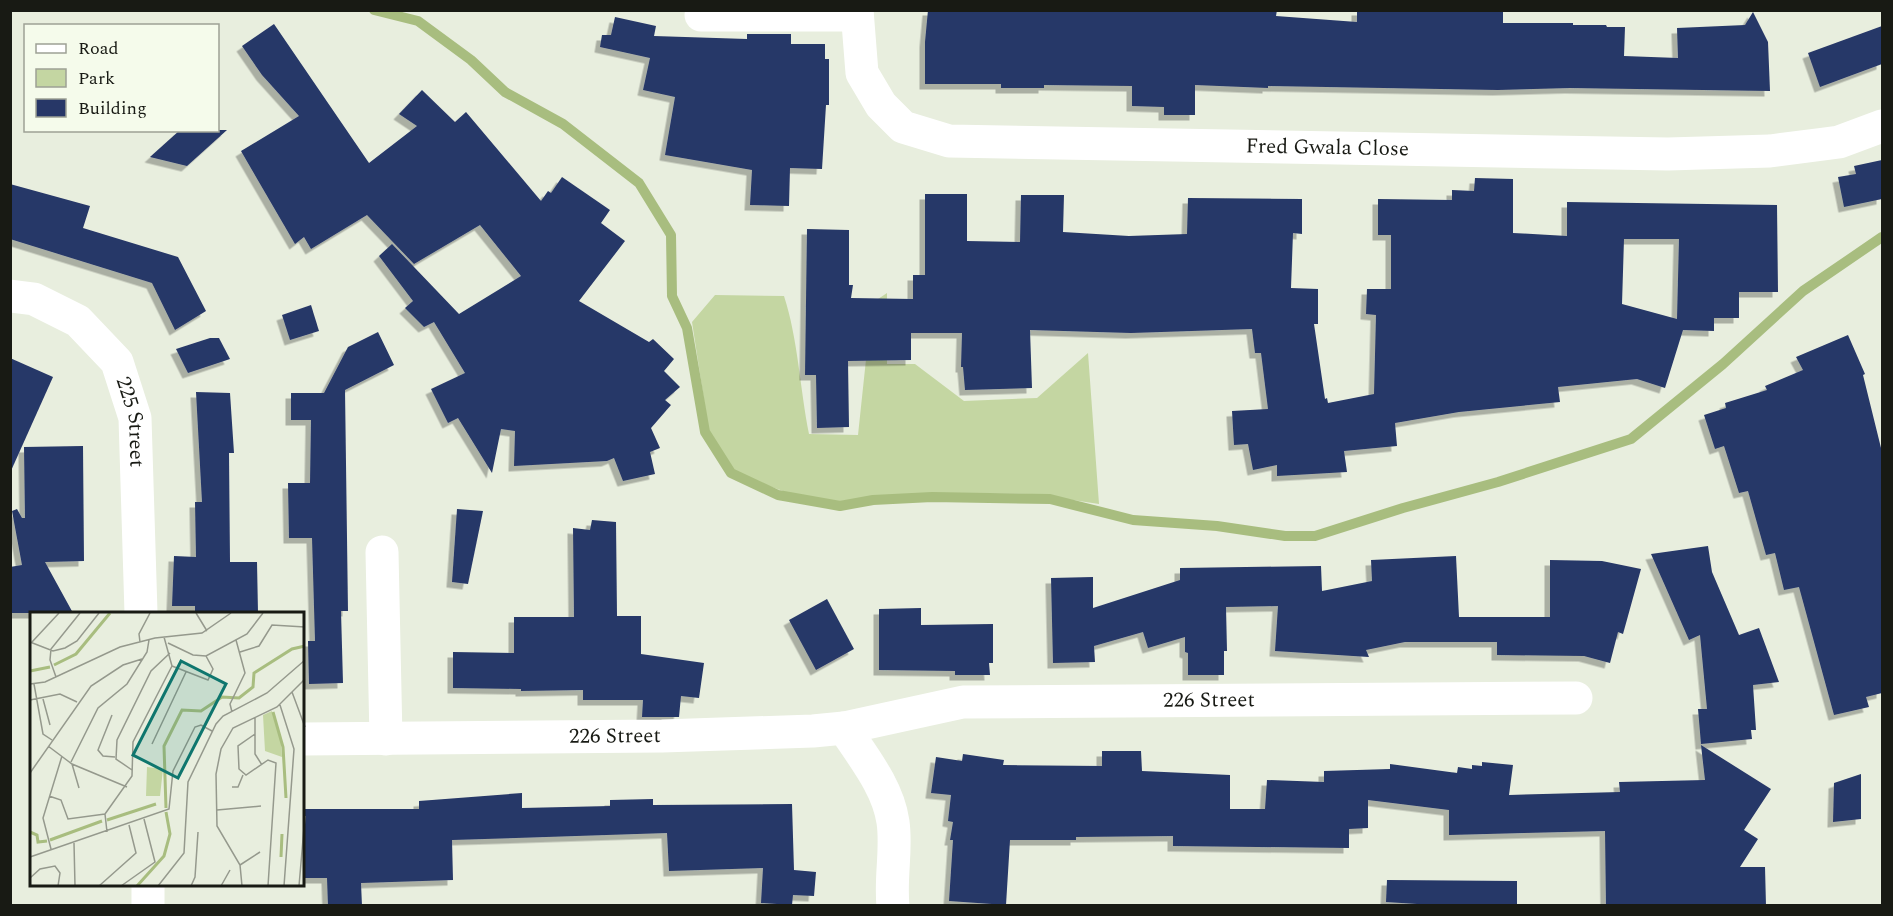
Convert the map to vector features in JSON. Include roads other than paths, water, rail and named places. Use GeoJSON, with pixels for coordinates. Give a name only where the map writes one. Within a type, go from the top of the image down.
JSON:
{"type":"FeatureCollection","features":[{"type":"Feature","properties":{"kind":"street"},"geometry":{"type":"LineString","coordinates":[[701,15],[857,13]]}},
{"type":"Feature","properties":{"kind":"street","name":"Fred Gwala Close"},"geometry":{"type":"LineString","coordinates":[[857,13],[862,73],[881,105],[903,127],[949,141],[1668,154],[1770,152],[1839,142],[1882,126]]}},
{"type":"Feature","properties":{"kind":"street","name":"225 Street"},"geometry":{"type":"LineString","coordinates":[[10,296],[34,299],[78,321],[117,362],[135,418],[141,612]]}},
{"type":"Feature","properties":{"kind":"street"},"geometry":{"type":"LineString","coordinates":[[382,552],[386,739]]}},
{"type":"Feature","properties":{"kind":"street","name":"226 Street"},"geometry":{"type":"LineString","coordinates":[[304,739],[662,736],[844,728],[963,702],[1576,698]]}},
{"type":"Feature","properties":{"kind":"street"},"geometry":{"type":"LineString","coordinates":[[844,728],[889,800],[894,824],[891,884],[893,906]]}},
{"type":"Feature","properties":{"kind":"street"},"geometry":{"type":"LineString","coordinates":[[148,886],[148,906]]}},
{"type":"Feature","properties":{"kind":"waterway"},"geometry":{"type":"LineString","coordinates":[[374,10],[418,21],[471,60],[505,92],[563,124],[639,183],[671,235],[672,296],[687,328],[705,432],[731,473],[778,495],[840,506],[873,500],[932,497],[1050,499],[1133,520],[1217,526],[1285,536],[1315,536],[1403,508],[1498,482],[1631,439],[1723,364],[1803,291],[1882,237]]}}]}
